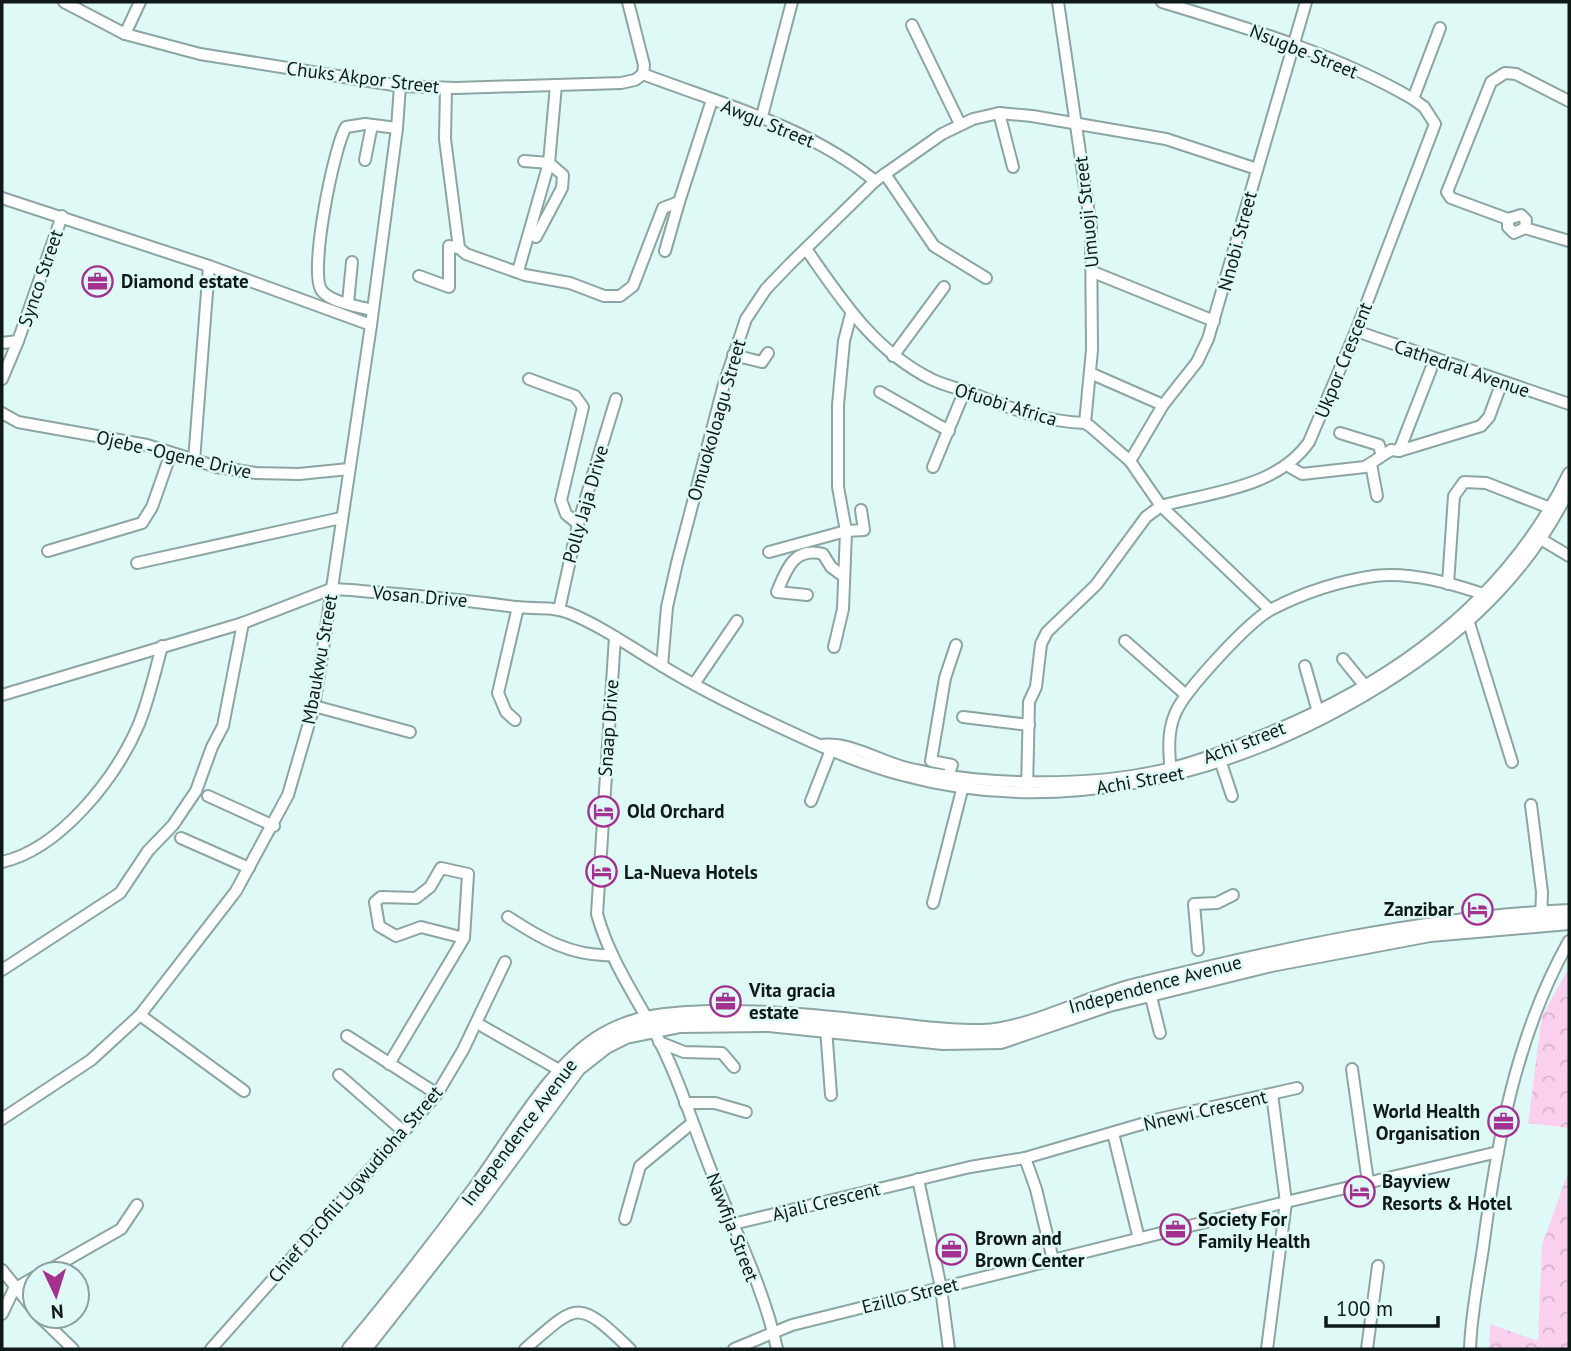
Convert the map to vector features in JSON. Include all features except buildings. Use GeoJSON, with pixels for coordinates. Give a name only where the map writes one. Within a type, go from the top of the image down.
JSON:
{"type":"FeatureCollection","features":[{"type":"Feature","properties":{"kind":"main road","name":"Independence Avenue"},"geometry":{"type":"LineString","coordinates":[[1542,919],[1569,912]]}},
{"type":"Feature","properties":{"kind":"main road","name":"Independence Avenue"},"geometry":{"type":"LineString","coordinates":[[364,1349],[447,1245],[578,1068],[615,1041],[732,1013],[817,1024],[981,1037],[1006,1029],[1037,1025],[1107,999],[1239,965],[1450,921],[1542,919],[1569,922]]}},
{"type":"Feature","properties":{"kind":"main road","name":"Independence Avenue"},"geometry":{"type":"LineString","coordinates":[[1107,999],[1150,993],[1239,965]]}},
{"type":"Feature","properties":{"kind":"main road","name":"Independence Avenue"},"geometry":{"type":"LineString","coordinates":[[350,1349],[470,1197],[561,1071],[592,1042],[618,1027],[652,1030]]}},
{"type":"Feature","properties":{"kind":"street","name":"Chuks Akpor Street"},"geometry":{"type":"LineString","coordinates":[[64,2],[125,34],[200,54],[400,86],[446,88],[621,83],[635,80],[643,74]]}},
{"type":"Feature","properties":{"kind":"street"},"geometry":{"type":"LineString","coordinates":[[125,34],[140,2]]}},
{"type":"Feature","properties":{"kind":"street"},"geometry":{"type":"LineString","coordinates":[[628,2],[643,74]]}},
{"type":"Feature","properties":{"kind":"street"},"geometry":{"type":"LineString","coordinates":[[762,116],[792,2]]}},
{"type":"Feature","properties":{"kind":"street","name":"Umuoji Street"},"geometry":{"type":"LineString","coordinates":[[1058,2],[1091,228],[1093,272],[1090,373],[1085,423]]}},
{"type":"Feature","properties":{"kind":"street","name":"Nsugbe Street"},"geometry":{"type":"LineString","coordinates":[[1162,2],[1293,46],[1413,99],[1435,121]]}},
{"type":"Feature","properties":{"kind":"street","name":"Nnobi Street"},"geometry":{"type":"LineString","coordinates":[[1130,461],[1163,405],[1197,362],[1214,321],[1306,2]]}},
{"type":"Feature","properties":{"kind":"street"},"geometry":{"type":"LineString","coordinates":[[912,25],[960,124]]}},
{"type":"Feature","properties":{"kind":"street"},"geometry":{"type":"LineString","coordinates":[[1413,99],[1440,28]]}},
{"type":"Feature","properties":{"kind":"street"},"geometry":{"type":"LineString","coordinates":[[1569,101],[1516,74],[1505,73],[1491,82],[1447,192],[1451,198],[1508,219],[1511,231],[1519,233],[1525,228],[1569,242]]}},
{"type":"Feature","properties":{"kind":"street","name":"Awgu Street"},"geometry":{"type":"LineString","coordinates":[[643,74],[762,116],[818,142],[875,181]]}},
{"type":"Feature","properties":{"kind":"street"},"geometry":{"type":"LineString","coordinates":[[522,273],[549,163],[556,85]]}},
{"type":"Feature","properties":{"kind":"street","name":"Mbaukwu Street"},"geometry":{"type":"LineString","coordinates":[[2,1119],[92,1060],[140,1015],[191,953],[249,868],[274,826],[299,762],[314,706],[371,325],[400,86]]}},
{"type":"Feature","properties":{"kind":"street"},"geometry":{"type":"LineString","coordinates":[[446,88],[445,139],[459,248]]}},
{"type":"Feature","properties":{"kind":"street"},"geometry":{"type":"LineString","coordinates":[[665,251],[712,100]]}},
{"type":"Feature","properties":{"kind":"street"},"geometry":{"type":"LineString","coordinates":[[999,113],[1013,167]]}},
{"type":"Feature","properties":{"kind":"street"},"geometry":{"type":"LineString","coordinates":[[875,181],[960,124],[999,113],[1077,123],[1166,139],[1257,169]]}},
{"type":"Feature","properties":{"kind":"street","name":"Ukpor Crescent"},"geometry":{"type":"LineString","coordinates":[[1161,506],[1270,476],[1288,466],[1309,442],[1356,331],[1435,121]]}},
{"type":"Feature","properties":{"kind":"street"},"geometry":{"type":"LineString","coordinates":[[373,310],[329,297],[317,282],[322,223],[343,131],[351,125],[397,128]]}},
{"type":"Feature","properties":{"kind":"street"},"geometry":{"type":"LineString","coordinates":[[365,160],[372,125]]}},
{"type":"Feature","properties":{"kind":"street"},"geometry":{"type":"LineString","coordinates":[[522,273],[538,230],[562,188],[561,173],[549,163],[524,161]]}},
{"type":"Feature","properties":{"kind":"street"},"geometry":{"type":"LineString","coordinates":[[884,174],[934,246],[985,278]]}},
{"type":"Feature","properties":{"kind":"street","name":"Omuokoloagu Street"},"geometry":{"type":"LineString","coordinates":[[662,666],[667,607],[677,563],[733,355],[754,306],[766,289],[875,181]]}},
{"type":"Feature","properties":{"kind":"street"},"geometry":{"type":"LineString","coordinates":[[2,198],[209,266],[371,325]]}},
{"type":"Feature","properties":{"kind":"street"},"geometry":{"type":"LineString","coordinates":[[419,276],[449,287],[449,246],[459,248],[475,258],[522,273],[570,283],[604,296],[620,296],[637,278],[663,208],[679,202]]}},
{"type":"Feature","properties":{"kind":"street","name":"Synco Street"},"geometry":{"type":"LineString","coordinates":[[2,379],[8,344],[62,216]]}},
{"type":"Feature","properties":{"kind":"street","name":"Ofuobi Africa"},"geometry":{"type":"LineString","coordinates":[[806,249],[851,314],[893,356],[929,378],[1047,419],[1085,423],[1130,461],[1161,506],[1270,610]]}},
{"type":"Feature","properties":{"kind":"street"},"geometry":{"type":"LineString","coordinates":[[348,303],[352,262]]}},
{"type":"Feature","properties":{"kind":"street"},"geometry":{"type":"LineString","coordinates":[[194,461],[209,266]]}},
{"type":"Feature","properties":{"kind":"street"},"geometry":{"type":"LineString","coordinates":[[1093,272],[1214,321]]}},
{"type":"Feature","properties":{"kind":"street"},"geometry":{"type":"LineString","coordinates":[[893,356],[944,287]]}},
{"type":"Feature","properties":{"kind":"street"},"geometry":{"type":"LineString","coordinates":[[834,647],[843,608],[842,575],[846,531],[838,486],[838,405],[844,341],[851,314]]}},
{"type":"Feature","properties":{"kind":"street","name":"Cathedral Avenue"},"geometry":{"type":"LineString","coordinates":[[1356,331],[1569,404]]}},
{"type":"Feature","properties":{"kind":"street"},"geometry":{"type":"LineString","coordinates":[[733,355],[762,362],[768,353]]}},
{"type":"Feature","properties":{"kind":"street"},"geometry":{"type":"LineString","coordinates":[[1399,451],[1431,369]]}},
{"type":"Feature","properties":{"kind":"street"},"geometry":{"type":"LineString","coordinates":[[1090,373],[1163,405]]}},
{"type":"Feature","properties":{"kind":"street"},"geometry":{"type":"LineString","coordinates":[[529,379],[575,396],[583,407],[561,500],[566,514],[578,524]]}},
{"type":"Feature","properties":{"kind":"street"},"geometry":{"type":"LineString","coordinates":[[933,467],[965,390]]}},
{"type":"Feature","properties":{"kind":"street"},"geometry":{"type":"LineString","coordinates":[[1288,466],[1303,474],[1371,464],[1381,453],[1399,451],[1480,426],[1489,417],[1499,390]]}},
{"type":"Feature","properties":{"kind":"street"},"geometry":{"type":"LineString","coordinates":[[880,392],[949,430]]}},
{"type":"Feature","properties":{"kind":"street","name":"Polly Jaja Drive"},"geometry":{"type":"LineString","coordinates":[[559,610],[578,524],[616,399]]}},
{"type":"Feature","properties":{"kind":"street","name":"Ojebe -Ogene Drive"},"geometry":{"type":"LineString","coordinates":[[2,414],[18,422],[136,443],[194,461],[267,474],[349,469]]}},
{"type":"Feature","properties":{"kind":"street"},"geometry":{"type":"LineString","coordinates":[[1340,433],[1379,444],[1381,453]]}},
{"type":"Feature","properties":{"kind":"street"},"geometry":{"type":"LineString","coordinates":[[48,551],[142,523],[152,507],[171,453]]}},
{"type":"Feature","properties":{"kind":"street"},"geometry":{"type":"LineString","coordinates":[[1371,464],[1377,496]]}},
{"type":"Feature","properties":{"kind":"street"},"geometry":{"type":"LineString","coordinates":[[1569,473],[1550,508],[1539,538],[1569,556]]}},
{"type":"Feature","properties":{"kind":"street"},"geometry":{"type":"LineString","coordinates":[[1448,584],[1454,496],[1464,482],[1486,483],[1550,508]]}},
{"type":"Feature","properties":{"kind":"street","name":"Achi Street"},"geometry":{"type":"LineString","coordinates":[[1171,773],[1220,760],[1336,712],[1415,664],[1469,623],[1539,538],[1569,490]]}},
{"type":"Feature","properties":{"kind":"street"},"geometry":{"type":"LineString","coordinates":[[811,801],[826,748],[904,776],[963,786],[1028,786],[1029,702],[1036,687],[1041,644],[1047,632],[1096,585],[1146,517],[1161,506]]}},
{"type":"Feature","properties":{"kind":"street"},"geometry":{"type":"LineString","coordinates":[[769,552],[846,531],[864,530],[861,510]]}},
{"type":"Feature","properties":{"kind":"street"},"geometry":{"type":"LineString","coordinates":[[137,563],[341,518]]}},
{"type":"Feature","properties":{"kind":"street"},"geometry":{"type":"LineString","coordinates":[[807,595],[777,592],[787,568],[799,554],[813,551],[822,554],[831,568],[842,575]]}},
{"type":"Feature","properties":{"kind":"street"},"geometry":{"type":"LineString","coordinates":[[1171,773],[1173,720],[1186,695],[1211,665],[1270,610],[1319,590],[1373,576],[1413,577],[1491,596]]}},
{"type":"Feature","properties":{"kind":"street","name":"Vosan Drive"},"geometry":{"type":"LineString","coordinates":[[2,695],[243,623],[331,589],[559,610],[615,637],[694,684],[826,748]]}},
{"type":"Feature","properties":{"kind":"street","name":"Achi street"},"geometry":{"type":"LineString","coordinates":[[826,748],[834,743],[906,768],[1028,786],[1171,773],[1318,712],[1421,650],[1491,596]]}},
{"type":"Feature","properties":{"kind":"street"},"geometry":{"type":"LineString","coordinates":[[515,720],[506,712],[498,693],[518,607]]}},
{"type":"Feature","properties":{"kind":"street"},"geometry":{"type":"LineString","coordinates":[[694,684],[737,621]]}},
{"type":"Feature","properties":{"kind":"street"},"geometry":{"type":"LineString","coordinates":[[2,970],[120,892],[148,851],[173,825],[196,791],[223,726],[243,623]]}},
{"type":"Feature","properties":{"kind":"street"},"geometry":{"type":"LineString","coordinates":[[1469,623],[1512,762]]}},
{"type":"Feature","properties":{"kind":"street","name":"Snaap Drive"},"geometry":{"type":"LineString","coordinates":[[615,637],[597,910],[612,954],[652,1030]]}},
{"type":"Feature","properties":{"kind":"street"},"geometry":{"type":"LineString","coordinates":[[1125,641],[1186,695]]}},
{"type":"Feature","properties":{"kind":"street"},"geometry":{"type":"LineString","coordinates":[[948,776],[951,765],[931,761],[946,678],[956,645]]}},
{"type":"Feature","properties":{"kind":"street"},"geometry":{"type":"LineString","coordinates":[[2,862],[27,854],[54,838],[117,763],[140,722],[162,646]]}},
{"type":"Feature","properties":{"kind":"street"},"geometry":{"type":"LineString","coordinates":[[1343,659],[1364,686]]}},
{"type":"Feature","properties":{"kind":"street"},"geometry":{"type":"LineString","coordinates":[[1305,666],[1318,712]]}},
{"type":"Feature","properties":{"kind":"street"},"geometry":{"type":"LineString","coordinates":[[314,706],[410,732]]}},
{"type":"Feature","properties":{"kind":"street"},"geometry":{"type":"LineString","coordinates":[[962,716],[1028,725]]}},
{"type":"Feature","properties":{"kind":"street"},"geometry":{"type":"LineString","coordinates":[[1220,760],[1233,796]]}},
{"type":"Feature","properties":{"kind":"street"},"geometry":{"type":"LineString","coordinates":[[933,903],[963,786]]}},
{"type":"Feature","properties":{"kind":"street"},"geometry":{"type":"LineString","coordinates":[[208,796],[274,826]]}},
{"type":"Feature","properties":{"kind":"street"},"geometry":{"type":"LineString","coordinates":[[1531,804],[1542,919]]}},
{"type":"Feature","properties":{"kind":"street"},"geometry":{"type":"LineString","coordinates":[[181,838],[249,868]]}},
{"type":"Feature","properties":{"kind":"street"},"geometry":{"type":"LineString","coordinates":[[389,1064],[464,938],[468,874],[442,868],[430,887],[416,898],[381,897],[375,902],[379,926],[396,936],[421,927],[464,938]]}},
{"type":"Feature","properties":{"kind":"street"},"geometry":{"type":"LineString","coordinates":[[1198,950],[1194,904],[1217,903],[1233,895]]}},
{"type":"Feature","properties":{"kind":"street"},"geometry":{"type":"LineString","coordinates":[[508,917],[559,946],[591,955],[612,954]]}},
{"type":"Feature","properties":{"kind":"street"},"geometry":{"type":"LineString","coordinates":[[1470,1349],[1475,1293],[1498,1152],[1518,1060],[1533,1017],[1569,940]]}},
{"type":"Feature","properties":{"kind":"street"},"geometry":{"type":"LineString","coordinates":[[1556,970],[1569,955]]}},
{"type":"Feature","properties":{"kind":"street","name":"Chief Dr.Ofili Ugwudioha Street"},"geometry":{"type":"LineString","coordinates":[[211,1349],[437,1094],[504,967]]}},
{"type":"Feature","properties":{"kind":"street"},"geometry":{"type":"LineString","coordinates":[[1150,993],[1160,1034]]}},
{"type":"Feature","properties":{"kind":"street"},"geometry":{"type":"LineString","coordinates":[[140,1015],[244,1091]]}},
{"type":"Feature","properties":{"kind":"street"},"geometry":{"type":"LineString","coordinates":[[817,1024],[831,1095]]}},
{"type":"Feature","properties":{"kind":"street"},"geometry":{"type":"LineString","coordinates":[[482,1026],[561,1071]]}},
{"type":"Feature","properties":{"kind":"street"},"geometry":{"type":"LineString","coordinates":[[652,1030],[684,1052],[722,1053],[734,1067]]}},
{"type":"Feature","properties":{"kind":"street","name":"Nawfija Street"},"geometry":{"type":"LineString","coordinates":[[652,1030],[685,1103],[733,1224],[773,1331],[777,1349]]}},
{"type":"Feature","properties":{"kind":"street"},"geometry":{"type":"LineString","coordinates":[[347,1036],[437,1094]]}},
{"type":"Feature","properties":{"kind":"street"},"geometry":{"type":"LineString","coordinates":[[1352,1069],[1368,1182]]}},
{"type":"Feature","properties":{"kind":"street"},"geometry":{"type":"LineString","coordinates":[[338,1075],[403,1131]]}},
{"type":"Feature","properties":{"kind":"street","name":"Nnewi Crescent"},"geometry":{"type":"LineString","coordinates":[[970,1167],[1013,1161],[1113,1133],[1297,1088]]}},
{"type":"Feature","properties":{"kind":"street"},"geometry":{"type":"LineString","coordinates":[[1267,1349],[1286,1202],[1272,1094]]}},
{"type":"Feature","properties":{"kind":"street"},"geometry":{"type":"LineString","coordinates":[[685,1103],[715,1103],[746,1112]]}},
{"type":"Feature","properties":{"kind":"street"},"geometry":{"type":"LineString","coordinates":[[625,1219],[639,1167],[692,1123]]}},
{"type":"Feature","properties":{"kind":"street"},"geometry":{"type":"LineString","coordinates":[[1113,1133],[1139,1239]]}},
{"type":"Feature","properties":{"kind":"street","name":"Ezillo Street"},"geometry":{"type":"LineString","coordinates":[[734,1349],[773,1331],[1286,1202],[1498,1152]]}},
{"type":"Feature","properties":{"kind":"street"},"geometry":{"type":"LineString","coordinates":[[1025,1158],[1036,1189],[1053,1260]]}},
{"type":"Feature","properties":{"kind":"street","name":"Ajali Crescent"},"geometry":{"type":"LineString","coordinates":[[733,1224],[970,1167]]}},
{"type":"Feature","properties":{"kind":"street"},"geometry":{"type":"LineString","coordinates":[[918,1179],[941,1288],[949,1349]]}},
{"type":"Feature","properties":{"kind":"street"},"geometry":{"type":"LineString","coordinates":[[66,1260],[121,1229],[137,1205]]}},
{"type":"Feature","properties":{"kind":"street"},"geometry":{"type":"LineString","coordinates":[[1367,1349],[1378,1266]]}},
{"type":"Feature","properties":{"kind":"street"},"geometry":{"type":"LineString","coordinates":[[2,1270],[21,1296]]}},
{"type":"Feature","properties":{"kind":"street"},"geometry":{"type":"LineString","coordinates":[[2,1314],[14,1289],[21,1285]]}},
{"type":"Feature","properties":{"kind":"street"},"geometry":{"type":"LineString","coordinates":[[526,1349],[562,1317],[580,1311],[589,1312],[630,1349]]}},
{"type":"Feature","properties":{"kind":"street"},"geometry":{"type":"LineString","coordinates":[[53,1330],[73,1349]]}},
{"type":"Feature","properties":{"kind":"green space"},"geometry":{"type":"Polygon","coordinates":[[[1569,968],[1569,1128],[1528,1123],[1542,1016],[1569,968]]]}},
{"type":"Feature","properties":{"kind":"green space"},"geometry":{"type":"Polygon","coordinates":[[[1569,1170],[1569,1349],[1489,1349],[1490,1324],[1538,1341],[1542,1245],[1569,1170]]]}},
{"type":"Feature","properties":{"kind":"place","name":"Diamond estate"},"geometry":{"type":"Point","coordinates":[98,281]}},
{"type":"Feature","properties":{"kind":"place","name":"Old Orchard"},"geometry":{"type":"Point","coordinates":[604,811]}},
{"type":"Feature","properties":{"kind":"place","name":"La-Nueva Hotels"},"geometry":{"type":"Point","coordinates":[601,872]}},
{"type":"Feature","properties":{"kind":"place","name":"Zanzibar"},"geometry":{"type":"Point","coordinates":[1477,909]}},
{"type":"Feature","properties":{"kind":"place","name":"Vita gracia estate"},"geometry":{"type":"Point","coordinates":[726,1001]}},
{"type":"Feature","properties":{"kind":"place","name":"World Health Organisation"},"geometry":{"type":"Point","coordinates":[1503,1122]}},
{"type":"Feature","properties":{"kind":"place","name":"Bayview Resorts & Hotel"},"geometry":{"type":"Point","coordinates":[1359,1192]}},
{"type":"Feature","properties":{"kind":"place","name":"Society For Family Health"},"geometry":{"type":"Point","coordinates":[1175,1230]}},
{"type":"Feature","properties":{"kind":"place","name":"Brown and Brown Center"},"geometry":{"type":"Point","coordinates":[952,1249]}}]}
